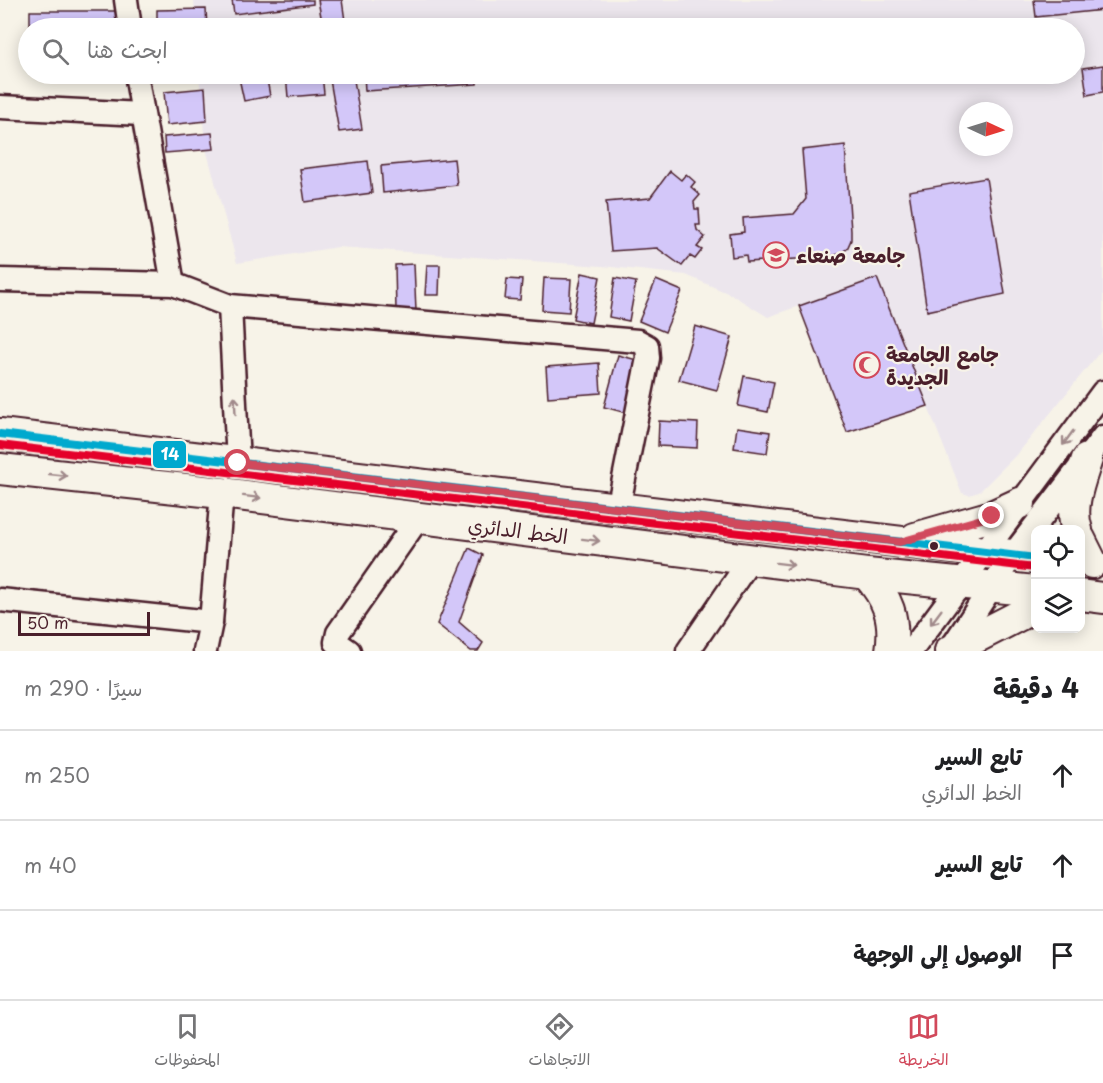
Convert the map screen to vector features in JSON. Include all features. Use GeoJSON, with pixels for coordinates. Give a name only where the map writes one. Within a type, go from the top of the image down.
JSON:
{"type":"FeatureCollection","features":[{"type":"Feature","properties":{"kind":"main road","name":"الخط الدائري"},"geometry":{"type":"LineString","coordinates":[[0,434],[1011,555]]}},
{"type":"Feature","properties":{"kind":"main road"},"geometry":{"type":"LineString","coordinates":[[1076,525],[1075,504],[1095,448]]}},
{"type":"Feature","properties":{"kind":"main road","name":"الخط الدائري"},"geometry":{"type":"LineString","coordinates":[[0,469],[222,493],[867,574],[1031,591]]}},
{"type":"Feature","properties":{"kind":"main road"},"geometry":{"type":"LineString","coordinates":[[900,542],[992,516],[1020,503]]}},
{"type":"Feature","properties":{"kind":"main road"},"geometry":{"type":"LineString","coordinates":[[867,574],[882,592],[891,612],[893,639],[891,651]]}},
{"type":"Feature","properties":{"kind":"main road"},"geometry":{"type":"LineString","coordinates":[[1085,596],[1103,598]]}},
{"type":"Feature","properties":{"kind":"main road"},"geometry":{"type":"LineString","coordinates":[[950,651],[1018,616],[1031,607]]}},
{"type":"Feature","properties":{"kind":"street"},"geometry":{"type":"LineString","coordinates":[[125,0],[128,18]]}},
{"type":"Feature","properties":{"kind":"street"},"geometry":{"type":"LineString","coordinates":[[138,84],[173,284]]}},
{"type":"Feature","properties":{"kind":"street"},"geometry":{"type":"LineString","coordinates":[[0,107],[142,114]]}},
{"type":"Feature","properties":{"kind":"street"},"geometry":{"type":"LineString","coordinates":[[0,279],[173,284],[230,306],[638,341],[647,346],[648,358],[618,509]]}},
{"type":"Feature","properties":{"kind":"street"},"geometry":{"type":"LineString","coordinates":[[230,306],[238,463]]}},
{"type":"Feature","properties":{"kind":"street"},"geometry":{"type":"LineString","coordinates":[[910,651],[962,584],[1011,555],[1020,503],[1103,392]]}},
{"type":"Feature","properties":{"kind":"street"},"geometry":{"type":"LineString","coordinates":[[950,651],[1011,555],[1095,448]]}},
{"type":"Feature","properties":{"kind":"street"},"geometry":{"type":"LineString","coordinates":[[205,651],[211,622],[222,493]]}},
{"type":"Feature","properties":{"kind":"street"},"geometry":{"type":"LineString","coordinates":[[349,651],[336,642],[338,633],[418,517]]}},
{"type":"Feature","properties":{"kind":"street"},"geometry":{"type":"LineString","coordinates":[[688,651],[750,560]]}},
{"type":"Feature","properties":{"kind":"street"},"geometry":{"type":"LineString","coordinates":[[0,600],[211,622]]}},
{"type":"Feature","properties":{"kind":"shaded area","name":"جامعة صنعاء"},"geometry":{"type":"Polygon","coordinates":[[[194,0],[1103,0],[1103,348],[1019,452],[979,492],[969,495],[962,493],[877,278],[768,317],[732,295],[686,275],[602,266],[338,247],[237,263],[205,145],[200,84],[1085,84],[1085,18],[195,18],[194,0]]]}},
{"type":"Feature","properties":{"kind":"building"},"geometry":{"type":"Polygon","coordinates":[[[232,0],[313,0],[313,4],[234,14],[232,0]]]}},
{"type":"Feature","properties":{"kind":"building"},"geometry":{"type":"Polygon","coordinates":[[[318,0],[342,0],[345,18],[321,18],[318,0]]]}},
{"type":"Feature","properties":{"kind":"building"},"geometry":{"type":"Polygon","coordinates":[[[1034,0],[1103,0],[1103,10],[1036,17],[1034,0]]]}},
{"type":"Feature","properties":{"kind":"building"},"geometry":{"type":"Polygon","coordinates":[[[206,9],[206,18],[157,18],[157,10],[206,9]]]}},
{"type":"Feature","properties":{"kind":"building"},"geometry":{"type":"Polygon","coordinates":[[[30,11],[119,11],[119,18],[30,18],[30,11]]]}},
{"type":"Feature","properties":{"kind":"building"},"geometry":{"type":"Polygon","coordinates":[[[1103,65],[1103,92],[1087,95],[1085,68],[1103,65]]]}},
{"type":"Feature","properties":{"kind":"building"},"geometry":{"type":"Polygon","coordinates":[[[240,84],[268,84],[270,96],[244,101],[240,84]]]}},
{"type":"Feature","properties":{"kind":"building"},"geometry":{"type":"Polygon","coordinates":[[[287,84],[323,84],[324,94],[288,97],[287,84]]]}},
{"type":"Feature","properties":{"kind":"building"},"geometry":{"type":"Polygon","coordinates":[[[331,84],[355,84],[362,129],[339,132],[331,84]]]}},
{"type":"Feature","properties":{"kind":"building"},"geometry":{"type":"Polygon","coordinates":[[[365,84],[477,84],[365,91],[365,84]]]}},
{"type":"Feature","properties":{"kind":"building"},"geometry":{"type":"Polygon","coordinates":[[[205,88],[207,121],[167,125],[164,92],[205,88]]]}},
{"type":"Feature","properties":{"kind":"building"},"geometry":{"type":"Polygon","coordinates":[[[212,133],[214,149],[165,153],[164,137],[212,133]]]}},
{"type":"Feature","properties":{"kind":"building"},"geometry":{"type":"Polygon","coordinates":[[[845,145],[851,231],[851,240],[847,249],[829,257],[747,262],[746,255],[732,257],[730,234],[744,232],[743,218],[794,214],[806,199],[802,150],[845,145]]]}},
{"type":"Feature","properties":{"kind":"building"},"geometry":{"type":"Polygon","coordinates":[[[454,159],[457,185],[383,193],[381,166],[454,159]]]}},
{"type":"Feature","properties":{"kind":"building"},"geometry":{"type":"Polygon","coordinates":[[[368,161],[372,193],[305,202],[300,169],[368,161]]]}},
{"type":"Feature","properties":{"kind":"building"},"geometry":{"type":"Polygon","coordinates":[[[670,171],[681,180],[686,174],[695,182],[691,187],[700,195],[694,202],[695,209],[699,209],[700,225],[696,225],[697,230],[705,237],[697,247],[702,250],[695,259],[690,256],[682,266],[657,248],[611,251],[606,202],[650,198],[670,171]]]}},
{"type":"Feature","properties":{"kind":"building"},"geometry":{"type":"Polygon","coordinates":[[[986,178],[1005,294],[927,311],[909,191],[986,178]]]}},
{"type":"Feature","properties":{"kind":"building"},"geometry":{"type":"Polygon","coordinates":[[[414,264],[416,311],[396,311],[395,265],[414,264]]]}},
{"type":"Feature","properties":{"kind":"building"},"geometry":{"type":"Polygon","coordinates":[[[427,265],[440,265],[439,295],[425,295],[427,265]]]}},
{"type":"Feature","properties":{"kind":"building"},"geometry":{"type":"Polygon","coordinates":[[[582,273],[600,277],[591,323],[573,319],[582,273]]]}},
{"type":"Feature","properties":{"kind":"building"},"geometry":{"type":"Polygon","coordinates":[[[544,278],[571,279],[569,312],[542,310],[544,278]]]}},
{"type":"Feature","properties":{"kind":"building"},"geometry":{"type":"Polygon","coordinates":[[[615,278],[636,282],[629,321],[609,317],[615,278]]]}},
{"type":"Feature","properties":{"kind":"building","name":"جامع الجامعة الجديدة"},"geometry":{"type":"Polygon","coordinates":[[[877,278],[928,406],[847,432],[799,306],[877,278]]]}},
{"type":"Feature","properties":{"kind":"building"},"geometry":{"type":"Polygon","coordinates":[[[507,279],[522,280],[520,300],[505,299],[507,279]]]}},
{"type":"Feature","properties":{"kind":"building"},"geometry":{"type":"Polygon","coordinates":[[[656,280],[682,291],[665,332],[639,321],[656,280]]]}},
{"type":"Feature","properties":{"kind":"building"},"geometry":{"type":"Polygon","coordinates":[[[695,326],[732,337],[717,390],[679,380],[695,326]]]}},
{"type":"Feature","properties":{"kind":"building"},"geometry":{"type":"Polygon","coordinates":[[[618,355],[652,364],[638,416],[604,407],[618,355]]]}},
{"type":"Feature","properties":{"kind":"building"},"geometry":{"type":"Polygon","coordinates":[[[599,363],[601,393],[548,397],[546,367],[599,363]]]}},
{"type":"Feature","properties":{"kind":"building"},"geometry":{"type":"Polygon","coordinates":[[[744,376],[774,382],[768,412],[738,406],[744,376]]]}},
{"type":"Feature","properties":{"kind":"building"},"geometry":{"type":"Polygon","coordinates":[[[659,421],[698,423],[697,448],[658,446],[659,421]]]}},
{"type":"Feature","properties":{"kind":"building"},"geometry":{"type":"Polygon","coordinates":[[[737,427],[770,432],[767,453],[734,448],[737,427]]]}},
{"type":"Feature","properties":{"kind":"building"},"geometry":{"type":"Polygon","coordinates":[[[469,548],[483,555],[459,622],[483,643],[478,651],[471,651],[437,624],[469,548]]]}},
{"type":"Feature","properties":{"kind":"transit line","name":"14"},"geometry":{"type":"LineString","coordinates":[[0,434],[1031,557]]}},
{"type":"Feature","properties":{"kind":"transit line"},"geometry":{"type":"LineString","coordinates":[[0,445],[1031,568]]}},
{"type":"Feature","properties":{"kind":"place","name":"جامعة صنعاء"},"geometry":{"type":"Point","coordinates":[776,255]}},
{"type":"Feature","properties":{"kind":"place","name":"جامع الجامعة الجديدة"},"geometry":{"type":"Point","coordinates":[867,365]}},
{"type":"Feature","properties":{"kind":"route"},"geometry":{"type":"LineString","coordinates":[[238,463],[900,542],[992,516]]}}]}
